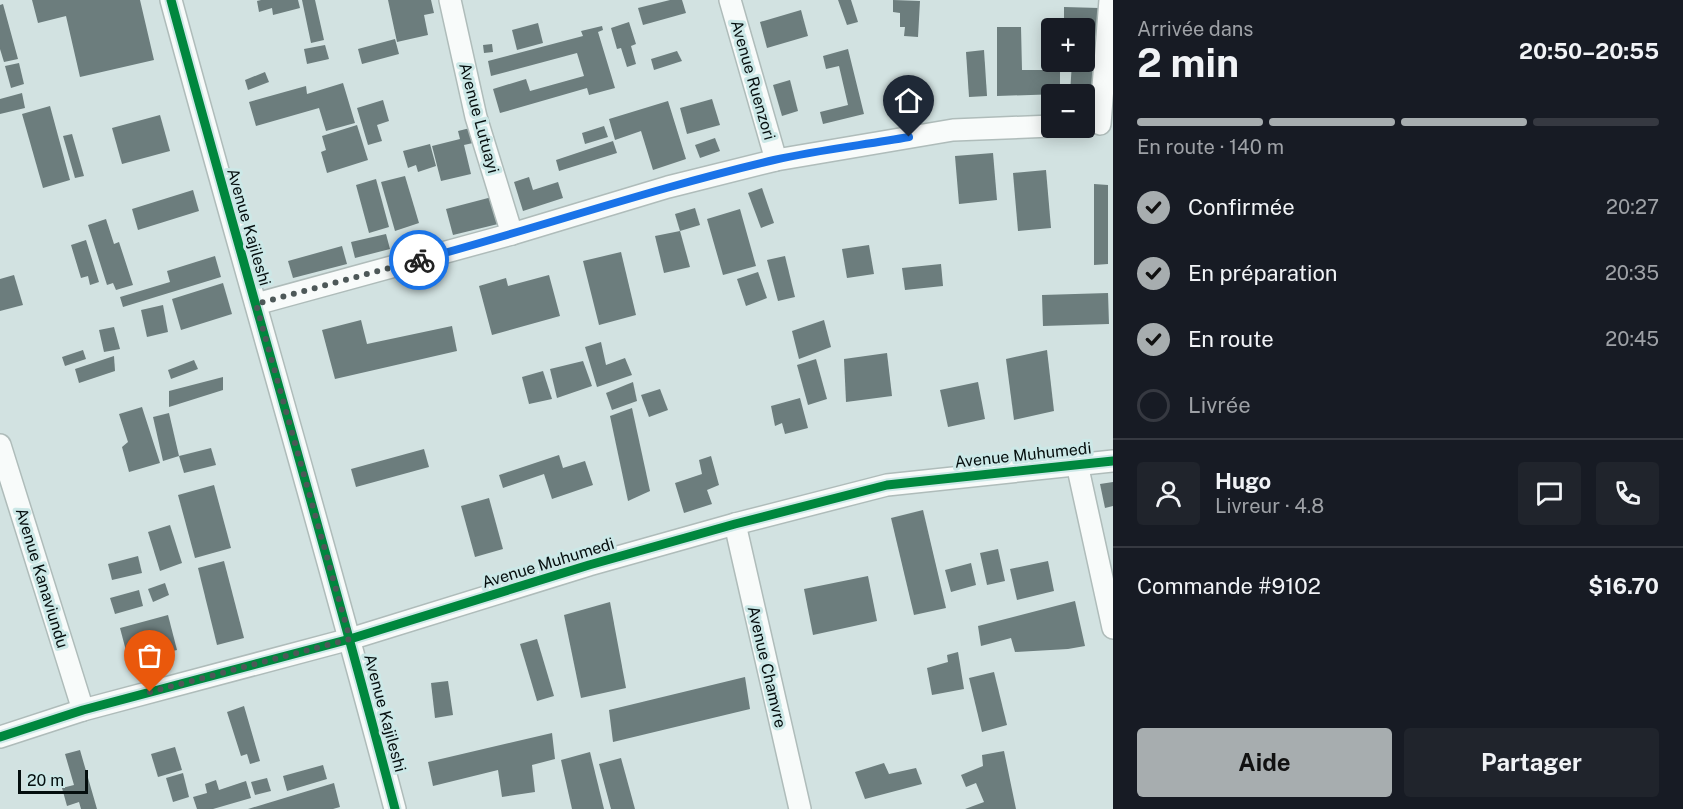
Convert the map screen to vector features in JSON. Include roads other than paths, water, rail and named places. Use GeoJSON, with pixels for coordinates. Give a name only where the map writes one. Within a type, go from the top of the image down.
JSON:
{"type":"FeatureCollection","features":[{"type":"Feature","properties":{"kind":"street","name":"Avenue Kajileshi"},"geometry":{"type":"LineString","coordinates":[[171,0],[350,639],[394,809]]}},
{"type":"Feature","properties":{"kind":"street","name":"Avenue Lutuayi"},"geometry":{"type":"LineString","coordinates":[[450,0],[476,117],[512,234]]}},
{"type":"Feature","properties":{"kind":"street","name":"Avenue Ruenzori"},"geometry":{"type":"LineString","coordinates":[[730,0],[776,160]]}},
{"type":"Feature","properties":{"kind":"street"},"geometry":{"type":"LineString","coordinates":[[1099,124],[1110,0]]}},
{"type":"Feature","properties":{"kind":"street"},"geometry":{"type":"LineString","coordinates":[[256,304],[512,234],[668,187],[776,160],[953,130],[1041,126]]}},
{"type":"Feature","properties":{"kind":"street","name":"Avenue Kanaviundu"},"geometry":{"type":"LineString","coordinates":[[0,445],[83,710]]}},
{"type":"Feature","properties":{"kind":"street","name":"Avenue Muhumedi"},"geometry":{"type":"LineString","coordinates":[[0,737],[83,710],[350,639],[589,565],[887,485],[1113,461]]}},
{"type":"Feature","properties":{"kind":"street"},"geometry":{"type":"LineString","coordinates":[[1077,464],[1113,628]]}},
{"type":"Feature","properties":{"kind":"street","name":"Avenue Chamvre"},"geometry":{"type":"LineString","coordinates":[[735,524],[800,809]]}}]}
